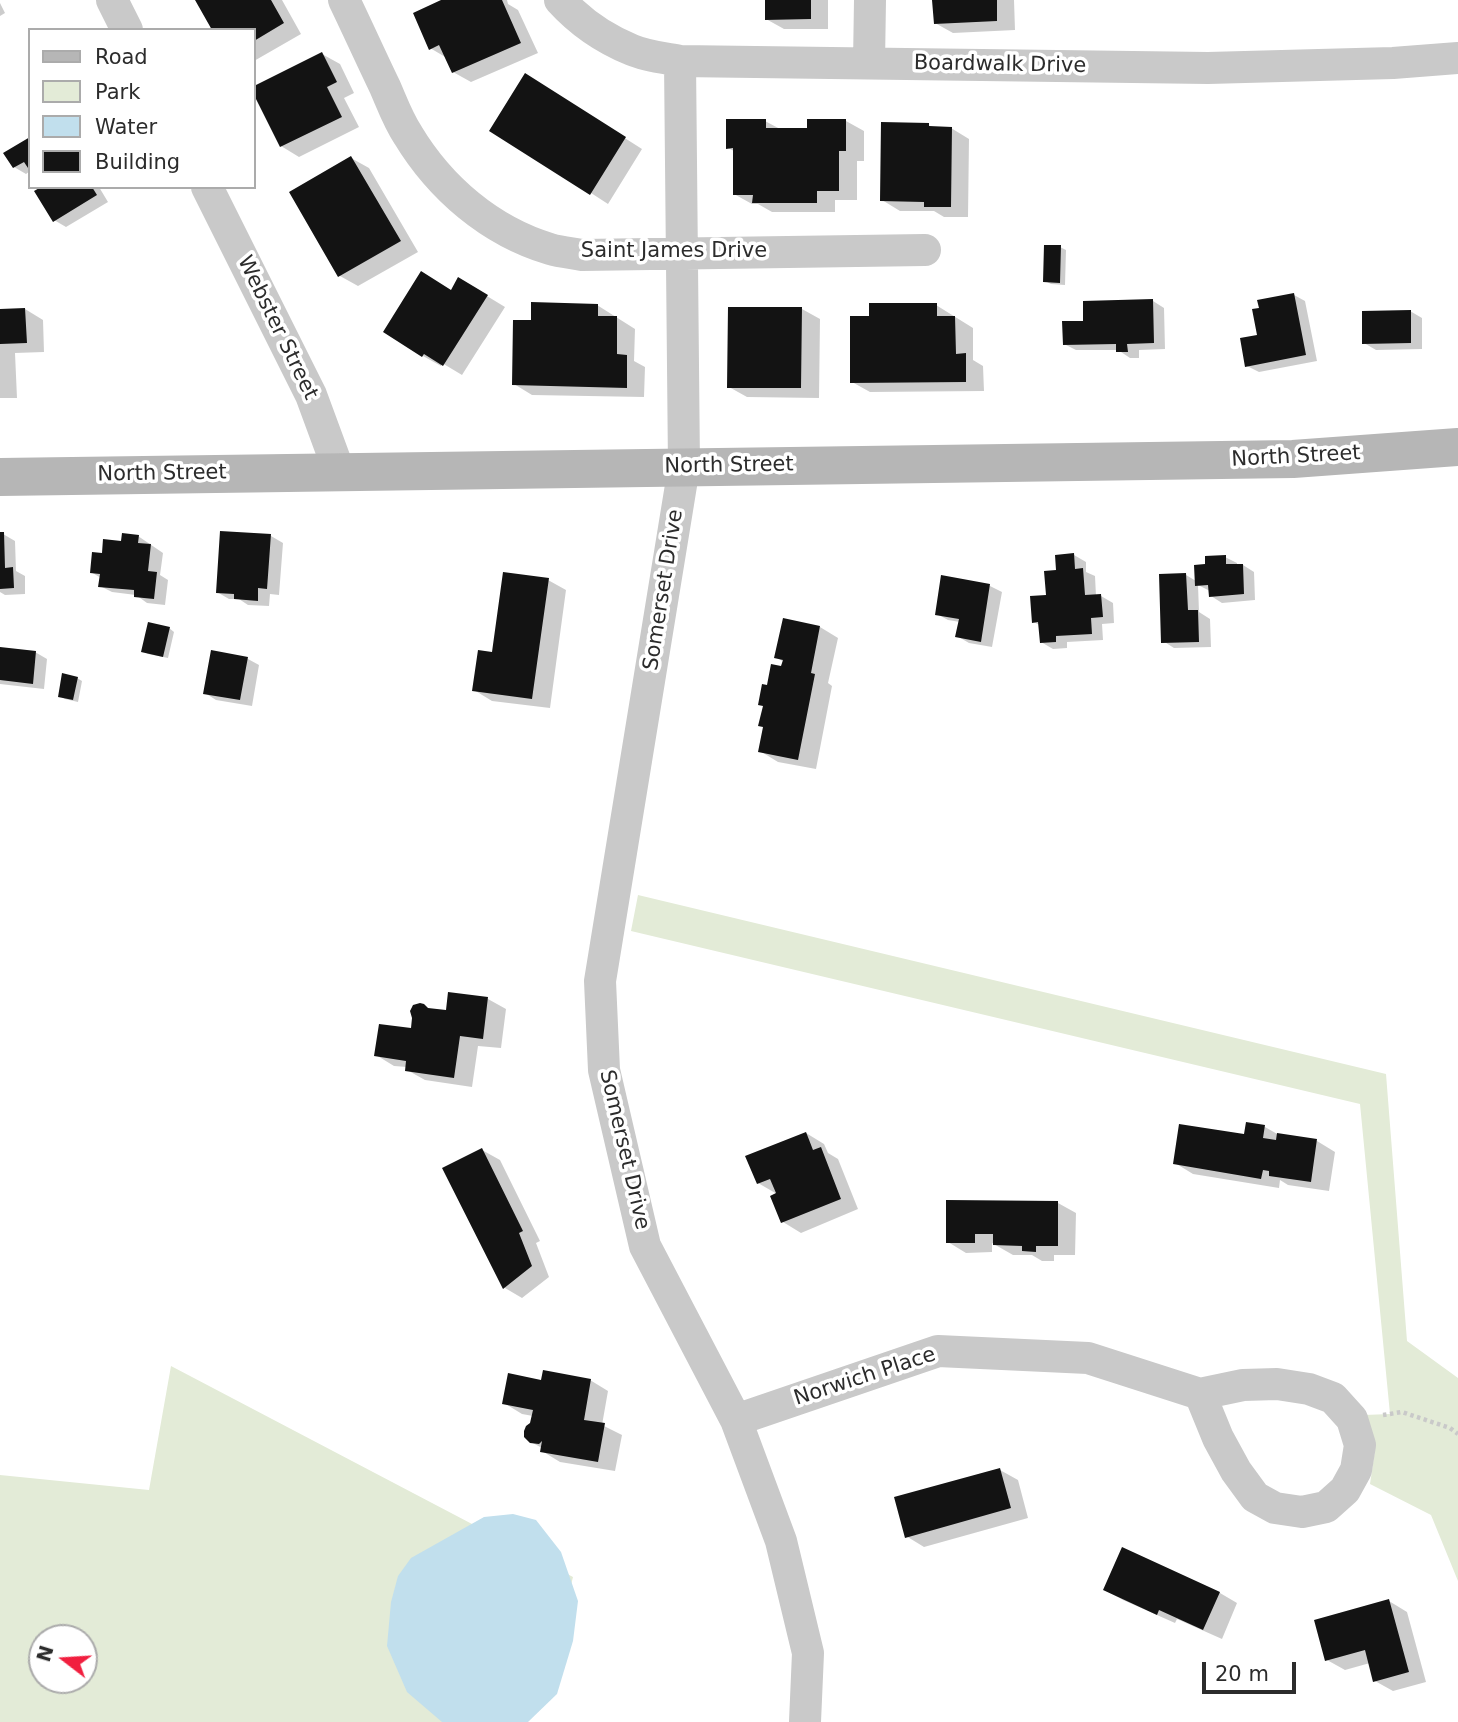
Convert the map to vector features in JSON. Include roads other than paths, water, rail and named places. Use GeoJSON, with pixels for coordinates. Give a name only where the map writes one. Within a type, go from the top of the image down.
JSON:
{"type":"FeatureCollection","features":[{"type":"Feature","properties":{"kind":"main road","name":"North Street"},"geometry":{"type":"LineString","coordinates":[[0,477],[1293,459],[1458,447]]}},
{"type":"Feature","properties":{"kind":"street"},"geometry":{"type":"LineString","coordinates":[[112,0],[126,28]]}},
{"type":"Feature","properties":{"kind":"street","name":"Saint James Drive"},"geometry":{"type":"LineString","coordinates":[[344,0],[406,132],[438,177],[477,211],[524,240],[552,250],[582,255],[925,250]]}},
{"type":"Feature","properties":{"kind":"street","name":"Boardwalk Drive"},"geometry":{"type":"LineString","coordinates":[[560,0],[573,14],[600,33],[633,51],[680,61],[1208,68],[1393,63],[1458,58]]}},
{"type":"Feature","properties":{"kind":"street"},"geometry":{"type":"LineString","coordinates":[[869,63],[870,0]]}},
{"type":"Feature","properties":{"kind":"street","name":"Somerset Drive"},"geometry":{"type":"LineString","coordinates":[[680,61],[684,467],[600,981],[604,1070],[645,1246],[736,1420],[781,1541],[808,1653],[805,1722]]}},
{"type":"Feature","properties":{"kind":"street","name":"Webster Street"},"geometry":{"type":"LineString","coordinates":[[208,189],[312,395],[339,471]]}},
{"type":"Feature","properties":{"kind":"street","name":"Norwich Place"},"geometry":{"type":"LineString","coordinates":[[736,1420],[938,1351],[1088,1359],[1200,1394],[1243,1385],[1277,1384],[1309,1389],[1333,1398],[1352,1419],[1360,1445],[1356,1470],[1345,1490],[1326,1507],[1301,1513],[1275,1508],[1255,1497],[1236,1471],[1218,1438],[1200,1394]]}},
{"type":"Feature","properties":{"kind":"water"},"geometry":{"type":"Polygon","coordinates":[[[513,1514],[536,1520],[561,1552],[578,1601],[573,1641],[557,1694],[528,1722],[442,1722],[407,1692],[387,1646],[391,1602],[398,1576],[411,1558],[484,1517],[513,1514]]]}}]}
